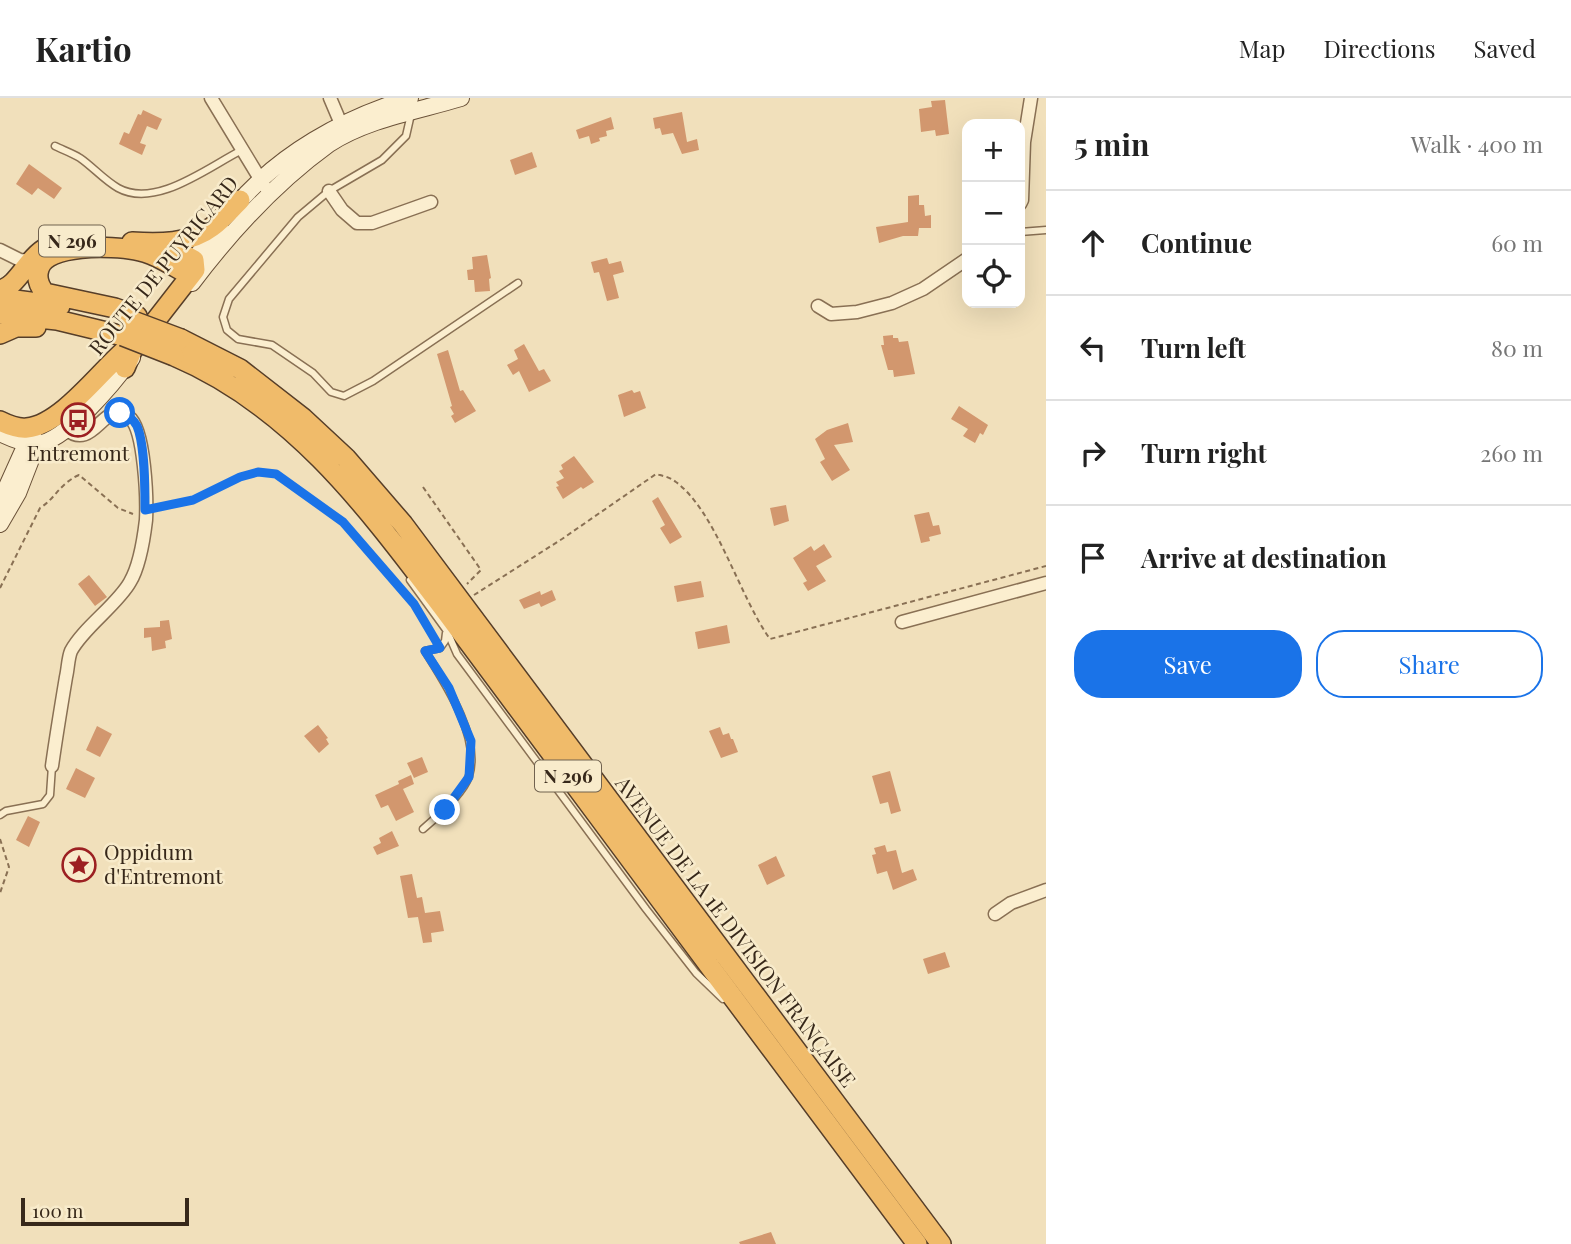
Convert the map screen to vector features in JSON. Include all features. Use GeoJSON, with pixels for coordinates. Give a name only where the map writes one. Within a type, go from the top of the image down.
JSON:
{"type":"FeatureCollection","features":[{"type":"Feature","properties":{"kind":"highway"},"geometry":{"type":"LineString","coordinates":[[163,243],[188,239],[212,227],[240,200]]}},
{"type":"Feature","properties":{"kind":"highway","name":"N 296"},"geometry":{"type":"LineString","coordinates":[[0,290],[13,284],[50,246],[69,241],[163,243],[191,267]]}},
{"type":"Feature","properties":{"kind":"highway"},"geometry":{"type":"LineString","coordinates":[[74,249],[132,249],[191,267],[132,351],[123,341],[115,308],[45,293],[40,288],[40,264],[36,261],[74,249]]}},
{"type":"Feature","properties":{"kind":"highway","name":"N 296"},"geometry":{"type":"LineString","coordinates":[[0,298],[87,310],[123,341]]}},
{"type":"Feature","properties":{"kind":"highway","name":"N 296"},"geometry":{"type":"LineString","coordinates":[[0,314],[57,320],[123,341],[180,343]]}},
{"type":"Feature","properties":{"kind":"highway"},"geometry":{"type":"LineString","coordinates":[[0,334],[16,327],[32,326],[123,341]]}},
{"type":"Feature","properties":{"kind":"highway"},"geometry":{"type":"LineString","coordinates":[[0,421],[32,437],[54,417],[123,341]]}},
{"type":"Feature","properties":{"kind":"highway","name":"AVENUE DE LA 1E DIVISION FRANÇAISE"},"geometry":{"type":"LineString","coordinates":[[180,343],[240,369],[303,418],[346,457],[403,524],[941,1244]]}},
{"type":"Feature","properties":{"kind":"highway","name":"AVENUE DE LA 1E DIVISION FRANÇAISE"},"geometry":{"type":"LineString","coordinates":[[180,343],[193,364],[244,394],[282,421],[319,456],[372,515],[916,1244]]}},
{"type":"Feature","properties":{"kind":"main road","name":"ROUTE DE PUYRICARD"},"geometry":{"type":"LineString","coordinates":[[191,267],[240,200],[265,187],[311,151],[329,144],[358,117],[434,100],[461,98]]}},
{"type":"Feature","properties":{"kind":"main road","name":"ROUTE DE PUYRICARD"},"geometry":{"type":"LineString","coordinates":[[32,437],[66,429],[113,384],[123,341],[224,242],[265,187],[311,142],[411,105]]}},
{"type":"Feature","properties":{"kind":"main road"},"geometry":{"type":"LineString","coordinates":[[191,267],[265,187]]}},
{"type":"Feature","properties":{"kind":"main road"},"geometry":{"type":"LineString","coordinates":[[0,435],[32,437]]}},
{"type":"Feature","properties":{"kind":"main road"},"geometry":{"type":"LineString","coordinates":[[0,435],[11,455],[10,478]]}},
{"type":"Feature","properties":{"kind":"main road"},"geometry":{"type":"LineString","coordinates":[[0,502],[32,437]]}},
{"type":"Feature","properties":{"kind":"main road"},"geometry":{"type":"LineString","coordinates":[[0,524],[18,493],[32,437]]}},
{"type":"Feature","properties":{"kind":"street"},"geometry":{"type":"LineString","coordinates":[[211,98],[265,187]]}},
{"type":"Feature","properties":{"kind":"street"},"geometry":{"type":"LineString","coordinates":[[330,98],[344,130]]}},
{"type":"Feature","properties":{"kind":"street"},"geometry":{"type":"LineString","coordinates":[[1023,182],[1024,142],[1031,98]]}},
{"type":"Feature","properties":{"kind":"street"},"geometry":{"type":"LineString","coordinates":[[329,191],[342,210],[356,223],[372,223],[431,202]]}},
{"type":"Feature","properties":{"kind":"street"},"geometry":{"type":"LineString","coordinates":[[0,250],[20,260],[36,261]]}},
{"type":"Feature","properties":{"kind":"street"},"geometry":{"type":"LineString","coordinates":[[818,306],[831,314],[857,312],[892,303],[923,289],[962,262]]}},
{"type":"Feature","properties":{"kind":"street"},"geometry":{"type":"LineString","coordinates":[[52,766],[71,651],[130,582],[142,545],[145,510],[140,438],[136,424],[120,413],[112,414],[82,436],[75,436],[66,429]]}},
{"type":"Feature","properties":{"kind":"street"},"geometry":{"type":"LineString","coordinates":[[902,622],[1046,583]]}},
{"type":"Feature","properties":{"kind":"street"},"geometry":{"type":"LineString","coordinates":[[995,914],[1012,903],[1046,890]]}},
{"type":"Feature","properties":{"kind":"lane"},"geometry":{"type":"LineString","coordinates":[[358,117],[368,108],[399,98]]}},
{"type":"Feature","properties":{"kind":"lane"},"geometry":{"type":"LineString","coordinates":[[411,105],[406,136],[382,160],[329,191],[298,217],[270,248],[229,299],[223,317],[228,330],[238,339],[272,345],[313,373],[331,392],[344,396],[373,381],[518,283]]}},
{"type":"Feature","properties":{"kind":"lane"},"geometry":{"type":"LineString","coordinates":[[55,146],[79,158],[115,187],[139,195],[166,190],[242,150]]}},
{"type":"Feature","properties":{"kind":"lane"},"geometry":{"type":"LineString","coordinates":[[1025,232],[1046,230]]}},
{"type":"Feature","properties":{"kind":"lane"},"geometry":{"type":"LineString","coordinates":[[372,515],[412,582],[447,631],[457,654],[646,909],[696,973],[752,1032],[769,1046]]}},
{"type":"Feature","properties":{"kind":"lane"},"geometry":{"type":"LineString","coordinates":[[423,829],[445,810],[469,777],[471,741],[449,688],[425,651],[440,648],[447,631]]}},
{"type":"Feature","properties":{"kind":"lane"},"geometry":{"type":"LineString","coordinates":[[0,815],[6,811],[43,804],[50,794],[52,766]]}},
{"type":"Feature","properties":{"kind":"path"},"geometry":{"type":"LineString","coordinates":[[0,588],[40,508],[66,481],[79,475],[123,511],[133,514],[193,500],[240,477],[258,472],[276,474],[343,522],[414,604],[440,648]]}},
{"type":"Feature","properties":{"kind":"path"},"geometry":{"type":"LineString","coordinates":[[459,599],[562,539],[656,474],[673,479],[688,492],[709,522],[770,639],[1046,566]]}},
{"type":"Feature","properties":{"kind":"path"},"geometry":{"type":"LineString","coordinates":[[423,487],[481,570],[459,599]]}},
{"type":"Feature","properties":{"kind":"path"},"geometry":{"type":"LineString","coordinates":[[0,839],[9,867],[0,893]]}},
{"type":"Feature","properties":{"kind":"building"},"geometry":{"type":"Polygon","coordinates":[[[945,100],[949,134],[936,136],[935,130],[921,132],[919,109],[932,107],[931,101],[945,100]]]}},
{"type":"Feature","properties":{"kind":"building"},"geometry":{"type":"Polygon","coordinates":[[[143,110],[162,119],[157,130],[147,126],[140,143],[146,145],[142,155],[119,144],[124,132],[129,134],[138,114],[141,115],[143,110]]]}},
{"type":"Feature","properties":{"kind":"building"},"geometry":{"type":"Polygon","coordinates":[[[682,112],[687,142],[697,139],[699,150],[682,154],[673,133],[662,135],[660,128],[655,129],[653,118],[682,112]]]}},
{"type":"Feature","properties":{"kind":"building"},"geometry":{"type":"Polygon","coordinates":[[[611,117],[614,129],[606,131],[607,136],[599,138],[600,141],[591,144],[589,136],[579,139],[576,130],[611,117]]]}},
{"type":"Feature","properties":{"kind":"building"},"geometry":{"type":"Polygon","coordinates":[[[532,152],[537,167],[515,175],[510,160],[532,152]]]}},
{"type":"Feature","properties":{"kind":"building"},"geometry":{"type":"Polygon","coordinates":[[[29,164],[62,188],[54,199],[38,188],[32,195],[16,184],[29,164]]]}},
{"type":"Feature","properties":{"kind":"building"},"geometry":{"type":"Polygon","coordinates":[[[919,195],[919,205],[924,205],[925,216],[931,215],[931,228],[919,228],[918,236],[903,236],[879,243],[876,227],[908,222],[908,196],[919,195]]]}},
{"type":"Feature","properties":{"kind":"building"},"geometry":{"type":"Polygon","coordinates":[[[487,255],[490,291],[475,292],[474,280],[468,280],[467,270],[473,269],[472,257],[487,255]]]}},
{"type":"Feature","properties":{"kind":"building"},"geometry":{"type":"Polygon","coordinates":[[[607,258],[609,264],[621,261],[624,272],[613,275],[619,298],[607,301],[599,272],[594,273],[591,262],[607,258]]]}},
{"type":"Feature","properties":{"kind":"building"},"geometry":{"type":"Polygon","coordinates":[[[893,335],[899,342],[908,341],[915,374],[894,377],[893,370],[888,370],[881,345],[884,345],[883,336],[893,335]]]}},
{"type":"Feature","properties":{"kind":"building"},"geometry":{"type":"Polygon","coordinates":[[[524,344],[539,371],[544,369],[551,381],[529,392],[519,371],[513,375],[507,365],[518,359],[514,350],[524,344]]]}},
{"type":"Feature","properties":{"kind":"building"},"geometry":{"type":"Polygon","coordinates":[[[448,350],[460,391],[463,390],[476,411],[455,423],[451,416],[454,414],[437,354],[448,350]]]}},
{"type":"Feature","properties":{"kind":"building"},"geometry":{"type":"Polygon","coordinates":[[[632,390],[634,393],[640,391],[646,408],[624,417],[618,395],[632,390]]]}},
{"type":"Feature","properties":{"kind":"building"},"geometry":{"type":"Polygon","coordinates":[[[959,406],[988,425],[975,443],[963,436],[968,429],[951,419],[959,406]]]}},
{"type":"Feature","properties":{"kind":"building"},"geometry":{"type":"Polygon","coordinates":[[[848,423],[853,442],[834,445],[850,470],[832,481],[820,462],[825,459],[815,439],[827,430],[848,423]]]}},
{"type":"Feature","properties":{"kind":"building"},"geometry":{"type":"Polygon","coordinates":[[[574,456],[594,482],[563,499],[556,482],[564,478],[559,471],[563,469],[561,465],[574,456]]]}},
{"type":"Feature","properties":{"kind":"building"},"geometry":{"type":"Polygon","coordinates":[[[658,497],[682,537],[670,544],[660,528],[665,525],[652,501],[658,497]]]}},
{"type":"Feature","properties":{"kind":"building"},"geometry":{"type":"Polygon","coordinates":[[[786,505],[789,521],[774,526],[770,508],[786,505]]]}},
{"type":"Feature","properties":{"kind":"building"},"geometry":{"type":"Polygon","coordinates":[[[929,512],[933,526],[939,525],[941,534],[929,537],[930,541],[921,543],[914,515],[929,512]]]}},
{"type":"Feature","properties":{"kind":"building"},"geometry":{"type":"Polygon","coordinates":[[[824,544],[832,557],[816,566],[826,581],[808,591],[803,583],[807,581],[793,558],[811,546],[814,551],[824,544]]]}},
{"type":"Feature","properties":{"kind":"building"},"geometry":{"type":"Polygon","coordinates":[[[89,575],[107,597],[95,606],[78,584],[89,575]]]}},
{"type":"Feature","properties":{"kind":"building"},"geometry":{"type":"Polygon","coordinates":[[[701,581],[704,597],[677,602],[674,586],[701,581]]]}},
{"type":"Feature","properties":{"kind":"building"},"geometry":{"type":"Polygon","coordinates":[[[552,590],[556,600],[541,607],[539,603],[524,609],[519,600],[540,591],[541,595],[552,590]]]}},
{"type":"Feature","properties":{"kind":"building"},"geometry":{"type":"Polygon","coordinates":[[[169,620],[172,639],[165,641],[166,648],[152,651],[151,637],[144,638],[144,628],[160,627],[160,621],[169,620]]]}},
{"type":"Feature","properties":{"kind":"building"},"geometry":{"type":"Polygon","coordinates":[[[727,625],[730,643],[698,649],[695,632],[727,625]]]}},
{"type":"Feature","properties":{"kind":"building"},"geometry":{"type":"Polygon","coordinates":[[[318,725],[328,738],[326,739],[329,744],[319,753],[304,736],[318,725]]]}},
{"type":"Feature","properties":{"kind":"building"},"geometry":{"type":"Polygon","coordinates":[[[97,726],[112,734],[100,757],[86,750],[97,726]]]}},
{"type":"Feature","properties":{"kind":"building"},"geometry":{"type":"Polygon","coordinates":[[[720,727],[723,735],[729,733],[738,752],[721,758],[709,731],[720,727]]]}},
{"type":"Feature","properties":{"kind":"building"},"geometry":{"type":"Polygon","coordinates":[[[422,757],[428,772],[414,778],[407,763],[422,757]]]}},
{"type":"Feature","properties":{"kind":"building"},"geometry":{"type":"Polygon","coordinates":[[[76,768],[95,778],[85,798],[66,789],[76,768]]]}},
{"type":"Feature","properties":{"kind":"building"},"geometry":{"type":"Polygon","coordinates":[[[890,771],[901,811],[891,814],[888,802],[880,804],[872,776],[890,771]]]}},
{"type":"Feature","properties":{"kind":"building"},"geometry":{"type":"Polygon","coordinates":[[[411,775],[414,784],[403,789],[414,812],[396,821],[388,805],[381,808],[375,795],[411,775]]]}},
{"type":"Feature","properties":{"kind":"building"},"geometry":{"type":"Polygon","coordinates":[[[28,816],[40,822],[29,847],[16,840],[28,816]]]}},
{"type":"Feature","properties":{"kind":"building"},"geometry":{"type":"Polygon","coordinates":[[[392,831],[399,846],[377,855],[373,847],[381,843],[379,838],[392,831]]]}},
{"type":"Feature","properties":{"kind":"building"},"geometry":{"type":"Polygon","coordinates":[[[885,845],[887,852],[896,850],[902,873],[913,869],[917,880],[893,890],[887,871],[877,874],[872,855],[876,854],[874,848],[885,845]]]}},
{"type":"Feature","properties":{"kind":"building"},"geometry":{"type":"Polygon","coordinates":[[[776,856],[785,876],[767,885],[758,865],[776,856]]]}},
{"type":"Feature","properties":{"kind":"building"},"geometry":{"type":"Polygon","coordinates":[[[412,874],[417,898],[422,897],[425,913],[440,911],[444,931],[431,933],[432,942],[423,943],[418,917],[408,918],[400,876],[412,874]]]}},
{"type":"Feature","properties":{"kind":"building"},"geometry":{"type":"Polygon","coordinates":[[[945,952],[950,967],[928,974],[923,959],[945,952]]]}},
{"type":"Feature","properties":{"kind":"building"},"geometry":{"type":"Polygon","coordinates":[[[771,1232],[776,1244],[739,1242],[771,1232]]]}},
{"type":"Feature","properties":{"kind":"place","name":"Entremont"},"geometry":{"type":"Point","coordinates":[78,420]}},
{"type":"Feature","properties":{"kind":"place","name":"Oppidum d'Entremont"},"geometry":{"type":"Point","coordinates":[79,865]}},
{"type":"Feature","properties":{"kind":"route"},"geometry":{"type":"LineString","coordinates":[[120,413],[136,424],[140,438],[145,479],[145,510],[193,500],[240,477],[258,472],[276,474],[343,522],[414,604],[440,648],[425,651],[449,688],[471,741],[469,777],[445,810]]}}]}
